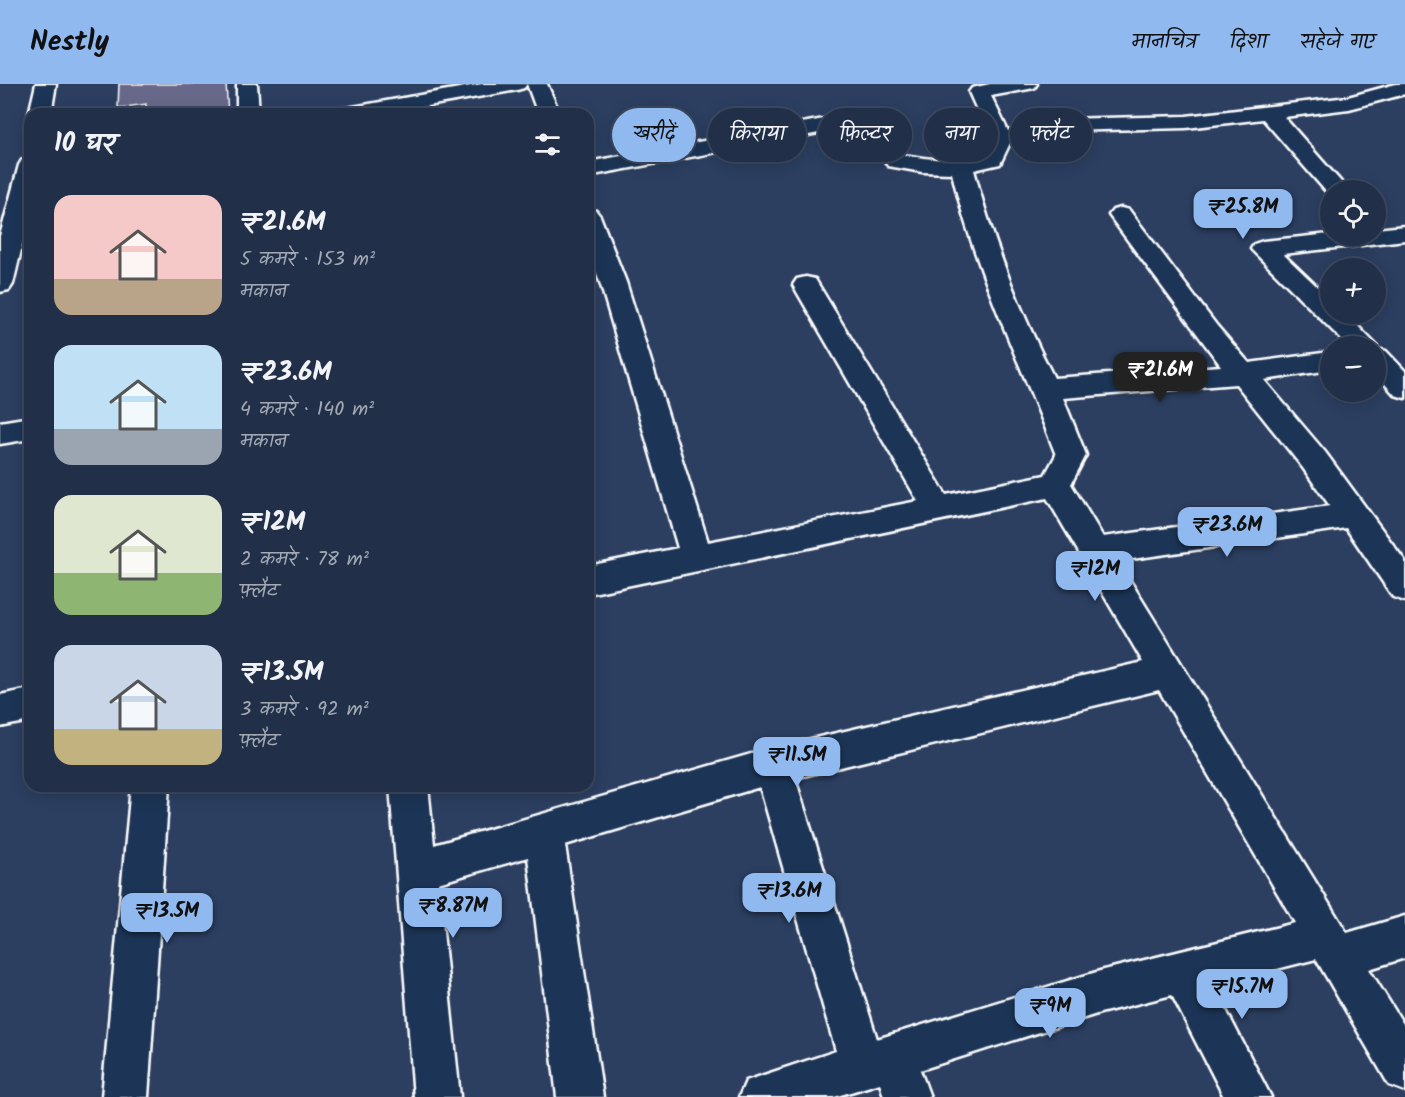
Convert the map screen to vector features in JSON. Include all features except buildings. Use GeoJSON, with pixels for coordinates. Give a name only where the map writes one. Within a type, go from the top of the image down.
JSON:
{"type":"FeatureCollection","features":[{"type":"Feature","properties":{"kind":"street"},"geometry":{"type":"LineString","coordinates":[[41,108],[46,84]]}},
{"type":"Feature","properties":{"kind":"street"},"geometry":{"type":"LineString","coordinates":[[247,84],[248,108]]}},
{"type":"Feature","properties":{"kind":"street"},"geometry":{"type":"LineString","coordinates":[[381,108],[517,84]]}},
{"type":"Feature","properties":{"kind":"street"},"geometry":{"type":"LineString","coordinates":[[537,84],[547,108]]}},
{"type":"Feature","properties":{"kind":"street"},"geometry":{"type":"LineString","coordinates":[[1001,139],[975,88],[1027,84]]}},
{"type":"Feature","properties":{"kind":"street"},"geometry":{"type":"LineString","coordinates":[[1001,139],[1062,125],[1186,122],[1269,113],[1348,103],[1405,88]]}},
{"type":"Feature","properties":{"kind":"street"},"geometry":{"type":"LineString","coordinates":[[1269,113],[1327,180]]}},
{"type":"Feature","properties":{"kind":"street"},"geometry":{"type":"LineString","coordinates":[[594,168],[868,117],[896,161],[941,168],[962,166],[992,159],[1001,139]]}},
{"type":"Feature","properties":{"kind":"street"},"geometry":{"type":"LineString","coordinates":[[962,166],[970,201],[1016,331],[1046,389],[1071,455],[1055,485]]}},
{"type":"Feature","properties":{"kind":"street"},"geometry":{"type":"LineString","coordinates":[[0,284],[24,172]]}},
{"type":"Feature","properties":{"kind":"street"},"geometry":{"type":"LineString","coordinates":[[1121,215],[1208,332],[1314,460],[1405,587]]}},
{"type":"Feature","properties":{"kind":"street"},"geometry":{"type":"LineString","coordinates":[[594,232],[613,282],[696,556]]}},
{"type":"Feature","properties":{"kind":"street"},"geometry":{"type":"LineString","coordinates":[[1386,235],[1405,233]]}},
{"type":"Feature","properties":{"kind":"street"},"geometry":{"type":"LineString","coordinates":[[1320,242],[1263,249],[1354,336]]}},
{"type":"Feature","properties":{"kind":"street"},"geometry":{"type":"LineString","coordinates":[[806,285],[938,508]]}},
{"type":"Feature","properties":{"kind":"street"},"geometry":{"type":"LineString","coordinates":[[1386,354],[1405,350]]}},
{"type":"Feature","properties":{"kind":"street"},"geometry":{"type":"LineString","coordinates":[[1046,389],[1242,374],[1320,362]]}},
{"type":"Feature","properties":{"kind":"street"},"geometry":{"type":"LineString","coordinates":[[1386,367],[1405,388]]}},
{"type":"Feature","properties":{"kind":"street"},"geometry":{"type":"LineString","coordinates":[[0,433],[24,429]]}},
{"type":"Feature","properties":{"kind":"street"},"geometry":{"type":"LineString","coordinates":[[594,579],[696,556],[1055,485]]}},
{"type":"Feature","properties":{"kind":"street"},"geometry":{"type":"LineString","coordinates":[[1055,485],[1405,1069]]}},
{"type":"Feature","properties":{"kind":"street"},"geometry":{"type":"LineString","coordinates":[[1095,551],[1353,515]]}},
{"type":"Feature","properties":{"kind":"street"},"geometry":{"type":"LineString","coordinates":[[416,870],[772,766],[1168,672]]}},
{"type":"Feature","properties":{"kind":"street"},"geometry":{"type":"LineString","coordinates":[[0,711],[24,706]]}},
{"type":"Feature","properties":{"kind":"street"},"geometry":{"type":"LineString","coordinates":[[772,766],[878,1060],[907,1097]]}},
{"type":"Feature","properties":{"kind":"street"},"geometry":{"type":"LineString","coordinates":[[125,1097],[150,792]]}},
{"type":"Feature","properties":{"kind":"street"},"geometry":{"type":"LineString","coordinates":[[410,792],[437,1097]]}},
{"type":"Feature","properties":{"kind":"street"},"geometry":{"type":"LineString","coordinates":[[544,832],[580,1097]]}},
{"type":"Feature","properties":{"kind":"street"},"geometry":{"type":"LineString","coordinates":[[762,1097],[1100,992],[1182,971],[1332,946],[1405,937]]}},
{"type":"Feature","properties":{"kind":"street"},"geometry":{"type":"LineString","coordinates":[[1182,971],[1248,1097]]}}]}
